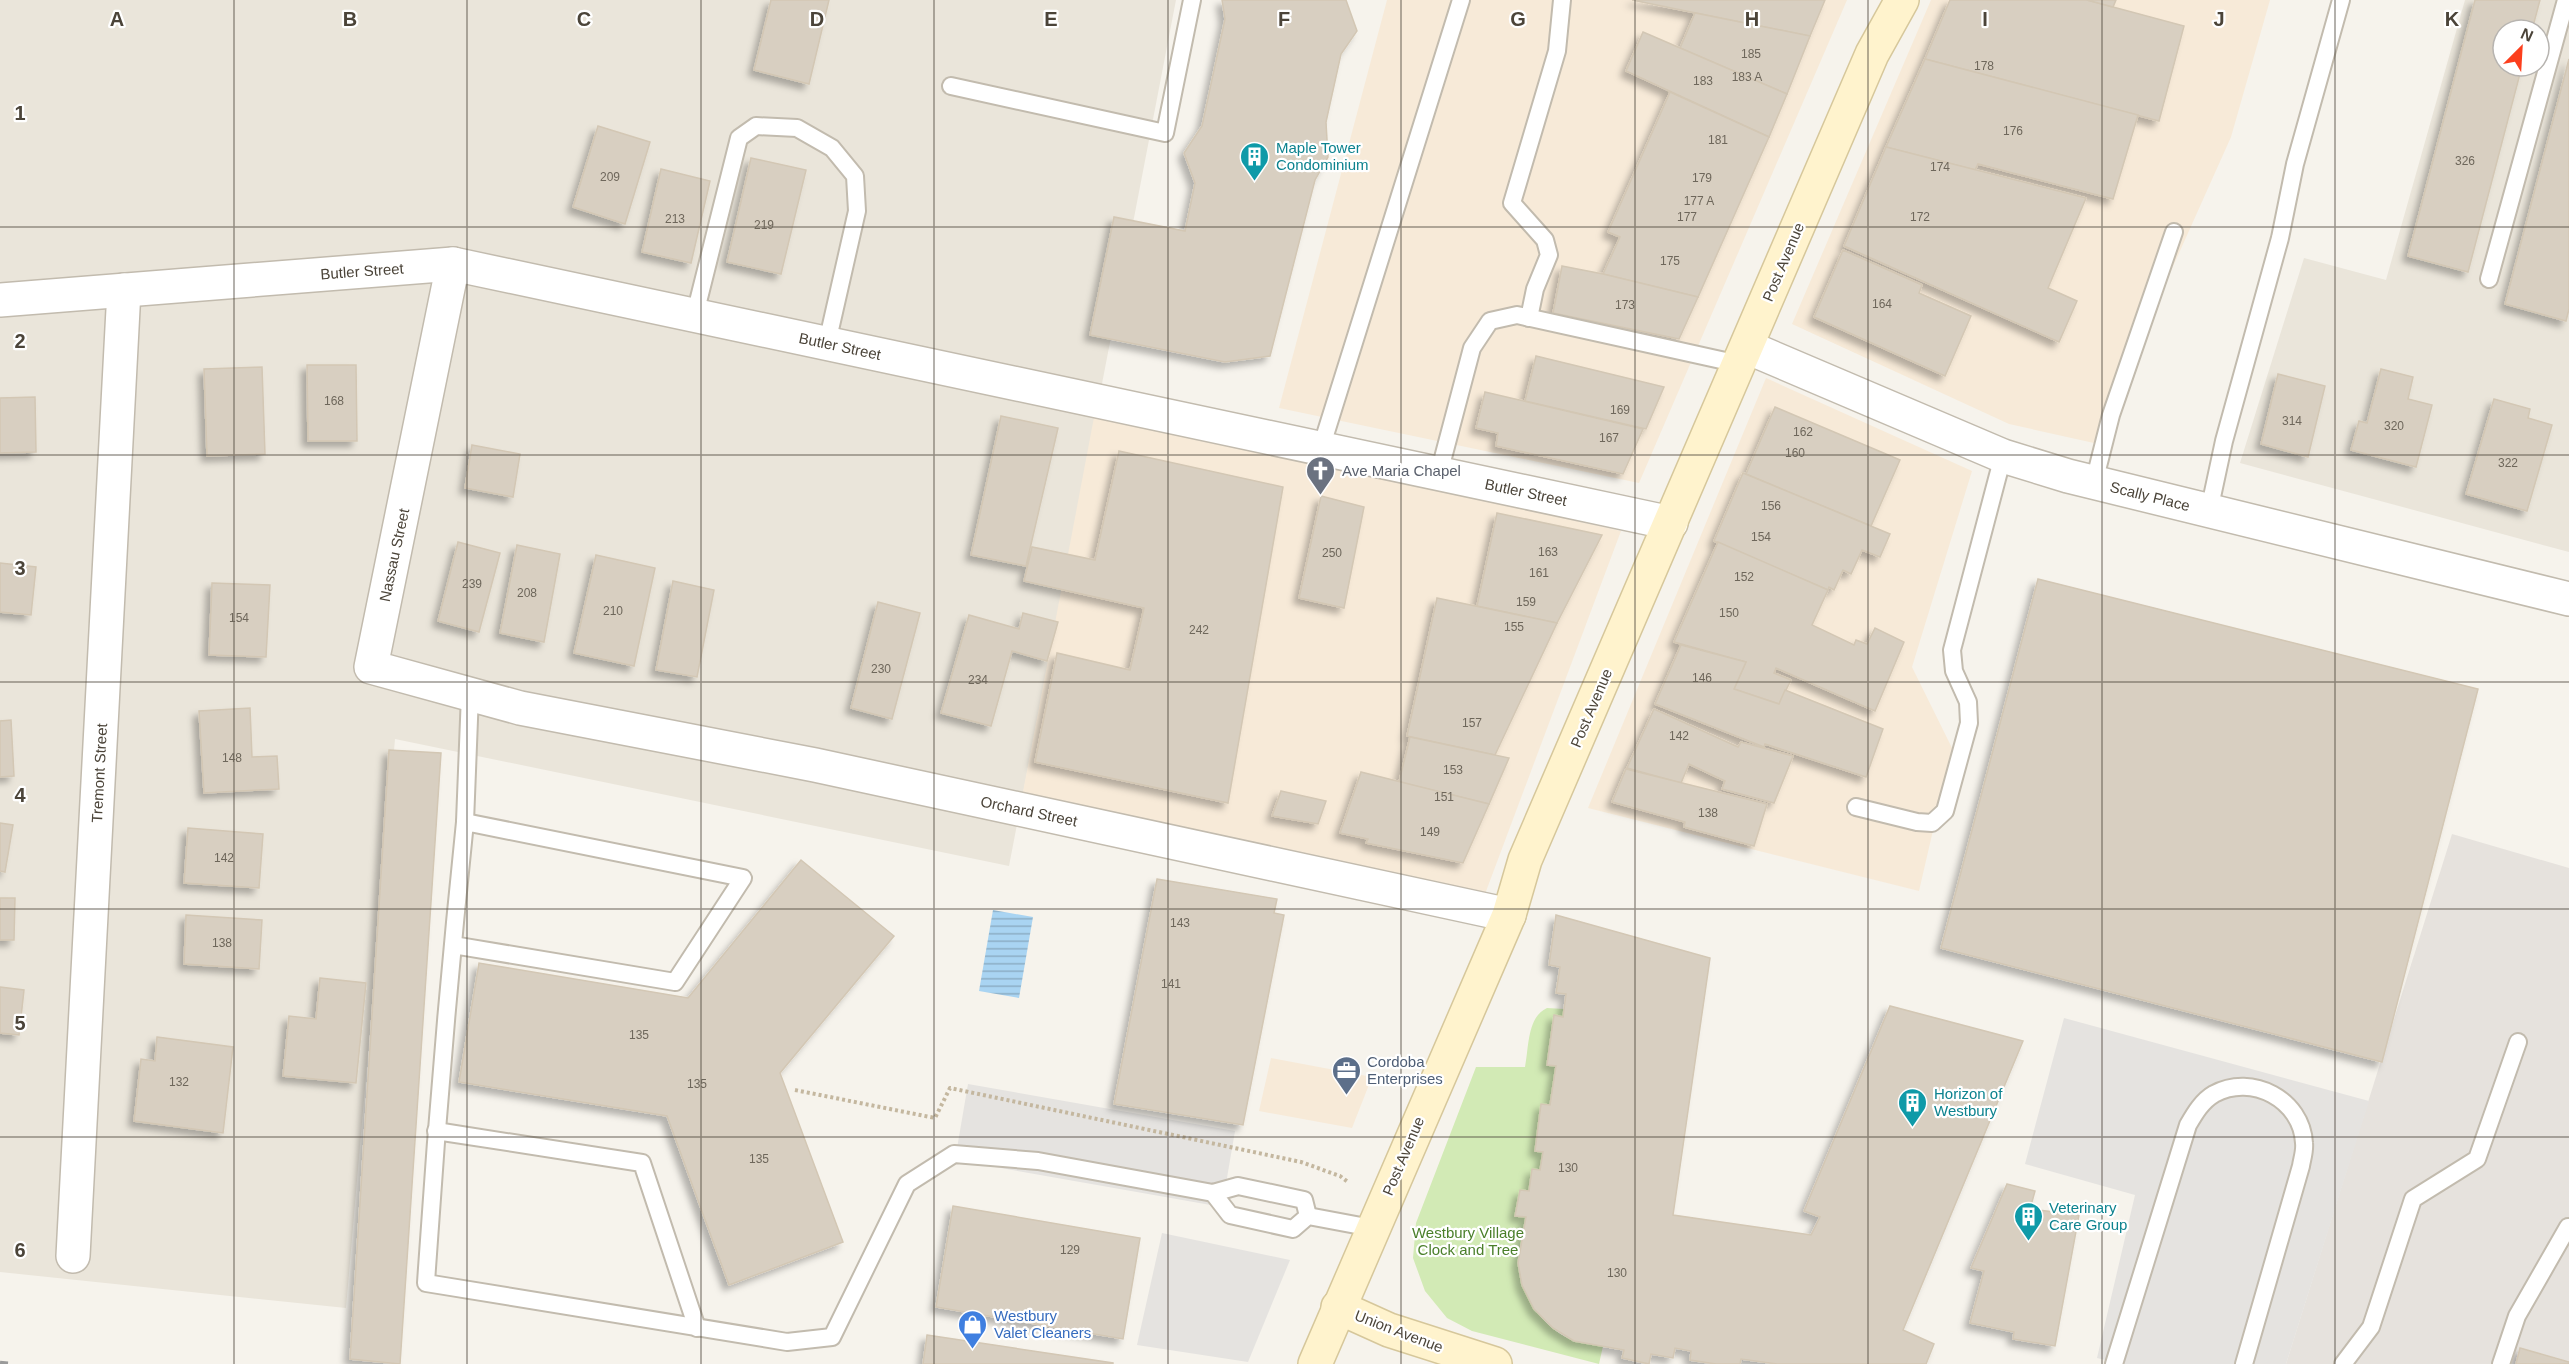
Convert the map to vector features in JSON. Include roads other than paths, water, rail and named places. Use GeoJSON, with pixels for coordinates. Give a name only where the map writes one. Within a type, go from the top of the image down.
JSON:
{"type":"FeatureCollection","features":[{"type":"Feature","properties":{"kind":"main road","name":"Post Avenue"},"geometry":{"type":"LineString","coordinates":[[1872,54],[1880,0]]}},
{"type":"Feature","properties":{"kind":"main road","name":"Post Avenue"},"geometry":{"type":"LineString","coordinates":[[1315,1364],[1509,915],[1525,860],[1872,54],[1902,0]]}},
{"type":"Feature","properties":{"kind":"main road","name":"Union Avenue"},"geometry":{"type":"LineString","coordinates":[[1338,1307],[1389,1330],[1496,1364]]}},
{"type":"Feature","properties":{"kind":"street","name":"Butler Street"},"geometry":{"type":"LineString","coordinates":[[0,300],[453,264],[1671,523]]}},
{"type":"Feature","properties":{"kind":"street","name":"Nassau Street"},"geometry":{"type":"LineString","coordinates":[[453,264],[371,667],[547,713]]}},
{"type":"Feature","properties":{"kind":"street","name":"Tremont Street"},"geometry":{"type":"LineString","coordinates":[[73,1256],[124,290]]}},
{"type":"Feature","properties":{"kind":"street","name":"Scally Place"},"geometry":{"type":"LineString","coordinates":[[1743,356],[2003,456],[2094,482],[2569,599]]}},
{"type":"Feature","properties":{"kind":"street","name":"Orchard Street"},"geometry":{"type":"LineString","coordinates":[[547,713],[815,765],[1509,915]]}},
{"type":"Feature","properties":{"kind":"lane"},"geometry":{"type":"LineString","coordinates":[[951,86],[1165,133],[1192,0]]}},
{"type":"Feature","properties":{"kind":"lane"},"geometry":{"type":"LineString","coordinates":[[1321,448],[1461,0]]}},
{"type":"Feature","properties":{"kind":"lane"},"geometry":{"type":"LineString","coordinates":[[1529,318],[1535,289],[1549,255],[1545,240],[1512,203],[1557,51],[1562,0]]}},
{"type":"Feature","properties":{"kind":"lane"},"geometry":{"type":"LineString","coordinates":[[2210,511],[2224,441],[2280,238],[2295,164],[2341,0]]}},
{"type":"Feature","properties":{"kind":"lane"},"geometry":{"type":"LineString","coordinates":[[2489,279],[2566,0]]}},
{"type":"Feature","properties":{"kind":"lane"},"geometry":{"type":"LineString","coordinates":[[695,314],[739,138],[756,126],[797,128],[832,148],[855,176],[857,211],[827,343]]}},
{"type":"Feature","properties":{"kind":"lane"},"geometry":{"type":"LineString","coordinates":[[2094,482],[2111,415],[2174,232]]}},
{"type":"Feature","properties":{"kind":"lane"},"geometry":{"type":"LineString","coordinates":[[1439,473],[1472,348],[1490,321],[1517,315],[1743,356]]}},
{"type":"Feature","properties":{"kind":"lane"},"geometry":{"type":"LineString","coordinates":[[1856,807],[1917,822],[1932,823],[1945,811],[1968,723],[1968,702],[1954,671],[1952,650],[2003,456]]}},
{"type":"Feature","properties":{"kind":"lane"},"geometry":{"type":"LineString","coordinates":[[470,694],[465,822],[436,1131],[426,1283],[787,1342],[832,1337],[907,1184],[954,1155],[1038,1161],[1214,1193],[1238,1186],[1304,1200],[1308,1216]]}},
{"type":"Feature","properties":{"kind":"lane"},"geometry":{"type":"LineString","coordinates":[[453,945],[675,982],[743,878],[465,822]]}},
{"type":"Feature","properties":{"kind":"lane"},"geometry":{"type":"LineString","coordinates":[[2343,1364],[2371,1327],[2413,1199],[2477,1159],[2518,1042]]}},
{"type":"Feature","properties":{"kind":"lane"},"geometry":{"type":"LineString","coordinates":[[2114,1364],[2188,1125],[2198,1108],[2214,1094],[2234,1087],[2255,1087],[2270,1092],[2289,1107],[2300,1124],[2304,1143],[2301,1166],[2244,1364]]}},
{"type":"Feature","properties":{"kind":"lane"},"geometry":{"type":"LineString","coordinates":[[436,1131],[642,1163],[697,1328]]}},
{"type":"Feature","properties":{"kind":"lane"},"geometry":{"type":"LineString","coordinates":[[1214,1193],[1230,1215],[1293,1229],[1308,1216]]}},
{"type":"Feature","properties":{"kind":"lane"},"geometry":{"type":"LineString","coordinates":[[1308,1216],[1372,1228]]}},
{"type":"Feature","properties":{"kind":"lane"},"geometry":{"type":"LineString","coordinates":[[2501,1364],[2517,1316],[2568,1227]]}},
{"type":"Feature","properties":{"kind":"water"},"geometry":{"type":"Polygon","coordinates":[[[993,910],[1033,917],[1019,998],[979,991],[993,910]]]}},
{"type":"Feature","properties":{"kind":"railway"},"geometry":{"type":"LineString","coordinates":[[0,1363],[10,1364]]}},
{"type":"Feature","properties":{"kind":"place","name":"Maple Tower Condominium"},"geometry":{"type":"Point","coordinates":[1255,182]}},
{"type":"Feature","properties":{"kind":"place","name":"Ave Maria Chapel"},"geometry":{"type":"Point","coordinates":[1321,496]}},
{"type":"Feature","properties":{"kind":"place","name":"Cordoba Enterprises"},"geometry":{"type":"Point","coordinates":[1346,1096]}},
{"type":"Feature","properties":{"kind":"place","name":"Horizon of Westbury"},"geometry":{"type":"Point","coordinates":[1913,1128]}},
{"type":"Feature","properties":{"kind":"place","name":"Veterinary Care Group"},"geometry":{"type":"Point","coordinates":[2028,1242]}},
{"type":"Feature","properties":{"kind":"place","name":"Westbury Valet Cleaners"},"geometry":{"type":"Point","coordinates":[973,1350]}},
{"type":"Feature","properties":{"kind":"park label","name":"Westbury Village Clock and Tree"},"geometry":{"type":"Point","coordinates":[1468,1240]}}]}
